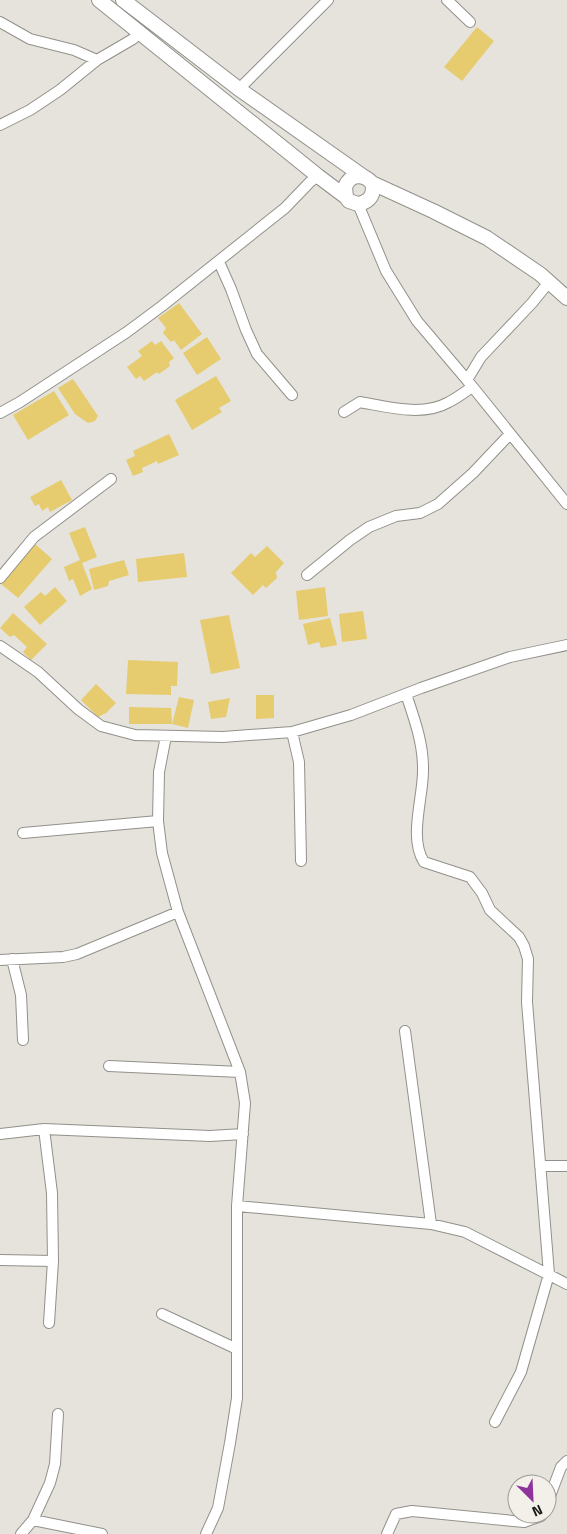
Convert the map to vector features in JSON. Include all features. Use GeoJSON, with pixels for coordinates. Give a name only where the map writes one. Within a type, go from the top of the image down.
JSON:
{"type":"FeatureCollection","features":[{"type":"Feature","properties":{"kind":"main road"},"geometry":{"type":"LineString","coordinates":[[99,0],[318,176],[352,200],[368,201],[371,198],[373,193],[368,180],[239,89],[123,0]]}},
{"type":"Feature","properties":{"kind":"main road"},"geometry":{"type":"LineString","coordinates":[[352,200],[345,187],[350,179],[355,176],[368,180],[487,238],[540,274],[567,298]]}},
{"type":"Feature","properties":{"kind":"street"},"geometry":{"type":"LineString","coordinates":[[239,89],[328,0]]}},
{"type":"Feature","properties":{"kind":"street"},"geometry":{"type":"LineString","coordinates":[[447,0],[470,22]]}},
{"type":"Feature","properties":{"kind":"street"},"geometry":{"type":"LineString","coordinates":[[0,22],[30,39],[74,50],[97,60]]}},
{"type":"Feature","properties":{"kind":"street"},"geometry":{"type":"LineString","coordinates":[[0,125],[30,110],[60,90],[97,60],[133,39],[140,32]]}},
{"type":"Feature","properties":{"kind":"street"},"geometry":{"type":"LineString","coordinates":[[0,413],[127,332],[219,262],[285,208],[318,176]]}},
{"type":"Feature","properties":{"kind":"street"},"geometry":{"type":"LineString","coordinates":[[352,200],[386,271],[417,321],[567,504]]}},
{"type":"Feature","properties":{"kind":"street"},"geometry":{"type":"LineString","coordinates":[[219,262],[257,354],[292,395]]}},
{"type":"Feature","properties":{"kind":"street"},"geometry":{"type":"LineString","coordinates":[[344,412],[360,402],[394,408],[424,410],[448,403],[470,384],[481,357],[549,282]]}},
{"type":"Feature","properties":{"kind":"street"},"geometry":{"type":"LineString","coordinates":[[307,574],[369,527],[396,516],[420,513],[438,504],[467,479],[510,434]]}},
{"type":"Feature","properties":{"kind":"street"},"geometry":{"type":"LineString","coordinates":[[0,578],[34,537],[111,480]]}},
{"type":"Feature","properties":{"kind":"street"},"geometry":{"type":"LineString","coordinates":[[0,646],[38,672],[78,709],[101,726],[135,735],[223,736],[292,732],[351,715],[510,657],[567,645]]}},
{"type":"Feature","properties":{"kind":"street"},"geometry":{"type":"LineString","coordinates":[[406,694],[418,730],[423,768],[417,836],[420,856],[424,862],[470,876],[482,893],[490,910],[519,937],[528,959],[527,1002],[549,1274],[520,1372],[495,1422]]}},
{"type":"Feature","properties":{"kind":"street"},"geometry":{"type":"LineString","coordinates":[[292,732],[299,762],[301,861]]}},
{"type":"Feature","properties":{"kind":"street"},"geometry":{"type":"LineString","coordinates":[[166,736],[159,772],[158,821],[162,852],[178,912],[240,1072],[245,1103],[237,1206],[237,1398],[218,1508],[206,1534]]}},
{"type":"Feature","properties":{"kind":"street"},"geometry":{"type":"LineString","coordinates":[[23,833],[158,821]]}},
{"type":"Feature","properties":{"kind":"street"},"geometry":{"type":"LineString","coordinates":[[0,960],[62,957],[77,954],[178,912]]}},
{"type":"Feature","properties":{"kind":"street"},"geometry":{"type":"LineString","coordinates":[[12,960],[21,995],[23,1040]]}},
{"type":"Feature","properties":{"kind":"street"},"geometry":{"type":"LineString","coordinates":[[405,1031],[431,1224]]}},
{"type":"Feature","properties":{"kind":"street"},"geometry":{"type":"LineString","coordinates":[[108,1066],[240,1072]]}},
{"type":"Feature","properties":{"kind":"street"},"geometry":{"type":"LineString","coordinates":[[0,1134],[44,1129],[210,1136],[243,1134]]}},
{"type":"Feature","properties":{"kind":"street"},"geometry":{"type":"LineString","coordinates":[[44,1129],[52,1193],[53,1260],[49,1323]]}},
{"type":"Feature","properties":{"kind":"street"},"geometry":{"type":"LineString","coordinates":[[540,1166],[567,1166]]}},
{"type":"Feature","properties":{"kind":"street"},"geometry":{"type":"LineString","coordinates":[[237,1206],[431,1224],[465,1232],[567,1284]]}},
{"type":"Feature","properties":{"kind":"street"},"geometry":{"type":"LineString","coordinates":[[0,1260],[53,1260]]}},
{"type":"Feature","properties":{"kind":"street"},"geometry":{"type":"LineString","coordinates":[[162,1314],[237,1349]]}},
{"type":"Feature","properties":{"kind":"street"},"geometry":{"type":"LineString","coordinates":[[22,1534],[33,1520],[50,1483],[55,1464],[58,1414]]}},
{"type":"Feature","properties":{"kind":"street"},"geometry":{"type":"LineString","coordinates":[[557,1478],[561,1467],[567,1461]]}},
{"type":"Feature","properties":{"kind":"street"},"geometry":{"type":"LineString","coordinates":[[387,1534],[396,1514],[412,1511],[507,1520]]}},
{"type":"Feature","properties":{"kind":"street"},"geometry":{"type":"LineString","coordinates":[[33,1520],[102,1534]]}},
{"type":"Feature","properties":{"kind":"building"},"geometry":{"type":"Polygon","coordinates":[[[477,27],[494,41],[462,81],[444,67],[477,27]]]}},
{"type":"Feature","properties":{"kind":"building"},"geometry":{"type":"Polygon","coordinates":[[[179,303],[202,334],[181,350],[174,340],[171,342],[163,333],[166,328],[158,318],[179,303]]]}},
{"type":"Feature","properties":{"kind":"building"},"geometry":{"type":"Polygon","coordinates":[[[207,337],[221,359],[197,375],[183,353],[207,337]]]}},
{"type":"Feature","properties":{"kind":"building"},"geometry":{"type":"Polygon","coordinates":[[[152,341],[155,345],[161,341],[174,358],[169,362],[170,366],[159,374],[157,372],[144,381],[140,376],[136,379],[127,367],[142,356],[138,351],[152,341]]]}},
{"type":"Feature","properties":{"kind":"building"},"geometry":{"type":"Polygon","coordinates":[[[216,376],[231,401],[219,408],[222,412],[192,430],[175,400],[216,376]]]}},
{"type":"Feature","properties":{"kind":"building"},"geometry":{"type":"Polygon","coordinates":[[[73,379],[98,416],[95,421],[88,423],[75,414],[58,388],[73,379]]]}},
{"type":"Feature","properties":{"kind":"building"},"geometry":{"type":"Polygon","coordinates":[[[54,391],[69,415],[28,440],[13,415],[54,391]]]}},
{"type":"Feature","properties":{"kind":"building"},"geometry":{"type":"Polygon","coordinates":[[[169,434],[179,455],[158,464],[157,461],[142,468],[143,472],[133,476],[126,460],[135,456],[133,451],[169,434]]]}},
{"type":"Feature","properties":{"kind":"building"},"geometry":{"type":"Polygon","coordinates":[[[61,480],[72,500],[50,512],[48,507],[42,511],[39,504],[35,506],[30,497],[61,480]]]}},
{"type":"Feature","properties":{"kind":"building"},"geometry":{"type":"Polygon","coordinates":[[[85,527],[97,557],[82,563],[92,589],[80,596],[73,579],[69,581],[64,567],[80,560],[69,533],[85,527]]]}},
{"type":"Feature","properties":{"kind":"building"},"geometry":{"type":"Polygon","coordinates":[[[34,543],[52,559],[18,598],[0,583],[34,543]]]}},
{"type":"Feature","properties":{"kind":"building"},"geometry":{"type":"Polygon","coordinates":[[[267,546],[284,563],[276,572],[277,578],[266,588],[263,585],[253,595],[231,573],[251,553],[255,557],[267,546]]]}},
{"type":"Feature","properties":{"kind":"building"},"geometry":{"type":"Polygon","coordinates":[[[184,553],[187,577],[138,582],[136,559],[184,553]]]}},
{"type":"Feature","properties":{"kind":"building"},"geometry":{"type":"Polygon","coordinates":[[[124,560],[129,575],[109,581],[108,586],[94,590],[89,569],[124,560]]]}},
{"type":"Feature","properties":{"kind":"building"},"geometry":{"type":"Polygon","coordinates":[[[55,587],[67,601],[40,625],[24,607],[41,592],[45,596],[55,587]]]}},
{"type":"Feature","properties":{"kind":"building"},"geometry":{"type":"Polygon","coordinates":[[[325,587],[328,616],[299,620],[296,591],[325,587]]]}},
{"type":"Feature","properties":{"kind":"building"},"geometry":{"type":"Polygon","coordinates":[[[363,611],[367,639],[342,642],[339,614],[363,611]]]}},
{"type":"Feature","properties":{"kind":"building"},"geometry":{"type":"Polygon","coordinates":[[[13,613],[47,644],[31,660],[23,652],[27,647],[14,635],[10,637],[0,628],[13,613]]]}},
{"type":"Feature","properties":{"kind":"building"},"geometry":{"type":"Polygon","coordinates":[[[229,615],[240,668],[211,674],[200,620],[229,615]]]}},
{"type":"Feature","properties":{"kind":"building"},"geometry":{"type":"Polygon","coordinates":[[[330,618],[337,645],[321,648],[319,642],[308,645],[303,624],[330,618]]]}},
{"type":"Feature","properties":{"kind":"building"},"geometry":{"type":"Polygon","coordinates":[[[128,660],[178,662],[177,686],[171,686],[171,695],[126,694],[128,660]]]}},
{"type":"Feature","properties":{"kind":"building"},"geometry":{"type":"Polygon","coordinates":[[[96,684],[116,703],[106,713],[98,717],[81,700],[96,684]]]}},
{"type":"Feature","properties":{"kind":"building"},"geometry":{"type":"Polygon","coordinates":[[[256,695],[274,695],[274,718],[256,719],[256,695]]]}},
{"type":"Feature","properties":{"kind":"building"},"geometry":{"type":"Polygon","coordinates":[[[179,697],[194,700],[188,728],[172,724],[179,697]]]}},
{"type":"Feature","properties":{"kind":"building"},"geometry":{"type":"Polygon","coordinates":[[[230,698],[226,717],[211,719],[208,702],[230,698]]]}},
{"type":"Feature","properties":{"kind":"building"},"geometry":{"type":"Polygon","coordinates":[[[129,707],[171,708],[172,724],[129,724],[129,707]]]}}]}
